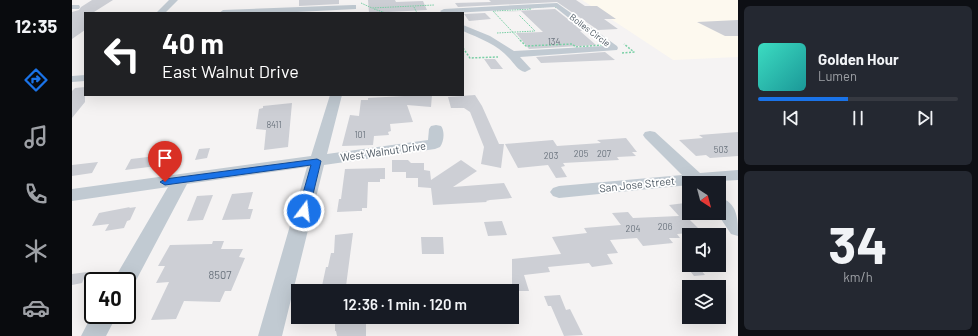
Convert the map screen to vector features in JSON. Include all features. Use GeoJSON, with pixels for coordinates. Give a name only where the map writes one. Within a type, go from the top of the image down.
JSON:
{"type":"FeatureCollection","features":[{"type":"Feature","properties":{"kind":"street"},"geometry":{"type":"LineString","coordinates":[[161,12],[174,0]]}},
{"type":"Feature","properties":{"kind":"street"},"geometry":{"type":"LineString","coordinates":[[436,4],[444,12]]}},
{"type":"Feature","properties":{"kind":"street","name":"Bolles Circle"},"geometry":{"type":"LineString","coordinates":[[444,12],[557,5],[613,48],[508,55]]}},
{"type":"Feature","properties":{"kind":"street"},"geometry":{"type":"LineString","coordinates":[[242,12],[354,6]]}},
{"type":"Feature","properties":{"kind":"street"},"geometry":{"type":"LineString","coordinates":[[464,28],[487,38],[525,69]]}},
{"type":"Feature","properties":{"kind":"street"},"geometry":{"type":"LineString","coordinates":[[72,79],[84,78]]}},
{"type":"Feature","properties":{"kind":"street"},"geometry":{"type":"LineString","coordinates":[[270,336],[336,96]]}},
{"type":"Feature","properties":{"kind":"street","name":"West Walnut Drive"},"geometry":{"type":"LineString","coordinates":[[317,161],[435,144],[436,129]]}},
{"type":"Feature","properties":{"kind":"street"},"geometry":{"type":"LineString","coordinates":[[650,135],[694,176]]}},
{"type":"Feature","properties":{"kind":"street"},"geometry":{"type":"LineString","coordinates":[[72,195],[317,161]]}},
{"type":"Feature","properties":{"kind":"street","name":"San Jose Street"},"geometry":{"type":"LineString","coordinates":[[725,176],[738,174]]}},
{"type":"Feature","properties":{"kind":"street"},"geometry":{"type":"LineString","coordinates":[[129,272],[181,180]]}},
{"type":"Feature","properties":{"kind":"street","name":"San Jose Street"},"geometry":{"type":"LineString","coordinates":[[560,192],[682,181]]}},
{"type":"Feature","properties":{"kind":"street"},"geometry":{"type":"LineString","coordinates":[[726,211],[738,229]]}},
{"type":"Feature","properties":{"kind":"street"},"geometry":{"type":"LineString","coordinates":[[94,336],[100,324]]}},
{"type":"Feature","properties":{"kind":"path"},"geometry":{"type":"LineString","coordinates":[[366,8],[436,4]]}},
{"type":"Feature","properties":{"kind":"path"},"geometry":{"type":"LineString","coordinates":[[354,6],[372,8],[383,12]]}},
{"type":"Feature","properties":{"kind":"path"},"geometry":{"type":"LineString","coordinates":[[414,6],[417,12]]}},
{"type":"Feature","properties":{"kind":"path"},"geometry":{"type":"LineString","coordinates":[[557,7],[603,44],[576,47],[572,44],[526,46],[493,11],[514,10],[557,7]]}},
{"type":"Feature","properties":{"kind":"path"},"geometry":{"type":"LineString","coordinates":[[494,33],[535,31],[514,10]]}},
{"type":"Feature","properties":{"kind":"path"},"geometry":{"type":"LineString","coordinates":[[464,49],[470,58],[508,55]]}},
{"type":"Feature","properties":{"kind":"shaded area"},"geometry":{"type":"Polygon","coordinates":[[[582,0],[738,0],[738,57],[673,60],[582,0]]]}},
{"type":"Feature","properties":{"kind":"building"},"geometry":{"type":"Polygon","coordinates":[[[92,0],[113,0],[94,12],[84,12],[84,31],[72,39],[72,12],[79,10],[92,0]]]}},
{"type":"Feature","properties":{"kind":"building"},"geometry":{"type":"Polygon","coordinates":[[[299,0],[339,0],[339,4],[299,6],[299,0]]]}},
{"type":"Feature","properties":{"kind":"building"},"geometry":{"type":"Polygon","coordinates":[[[368,0],[395,0],[396,2],[423,1],[427,10],[388,12],[369,12],[368,0]]]}},
{"type":"Feature","properties":{"kind":"building"},"geometry":{"type":"Polygon","coordinates":[[[489,0],[576,0],[585,6],[597,6],[616,19],[604,19],[618,29],[598,30],[557,2],[458,7],[455,3],[491,2],[489,0]]]}},
{"type":"Feature","properties":{"kind":"building"},"geometry":{"type":"Polygon","coordinates":[[[555,9],[583,31],[580,31],[596,45],[529,49],[516,33],[543,32],[521,11],[490,12],[555,9]]]}},
{"type":"Feature","properties":{"kind":"building"},"geometry":{"type":"Polygon","coordinates":[[[485,13],[491,19],[469,21],[464,14],[485,13]]]}},
{"type":"Feature","properties":{"kind":"building"},"geometry":{"type":"Polygon","coordinates":[[[738,20],[738,36],[725,36],[697,22],[738,20]]]}},
{"type":"Feature","properties":{"kind":"building"},"geometry":{"type":"Polygon","coordinates":[[[605,52],[615,60],[541,63],[536,57],[605,52]]]}},
{"type":"Feature","properties":{"kind":"building"},"geometry":{"type":"Polygon","coordinates":[[[484,59],[495,59],[503,69],[491,69],[484,59]]]}},
{"type":"Feature","properties":{"kind":"building"},"geometry":{"type":"Polygon","coordinates":[[[84,87],[85,102],[72,118],[72,91],[75,88],[84,87]]]}},
{"type":"Feature","properties":{"kind":"building"},"geometry":{"type":"Polygon","coordinates":[[[475,95],[482,106],[499,144],[504,144],[501,168],[481,164],[484,147],[470,112],[464,108],[451,108],[448,97],[475,95]]]}},
{"type":"Feature","properties":{"kind":"building"},"geometry":{"type":"Polygon","coordinates":[[[432,96],[431,107],[407,105],[413,122],[390,124],[391,131],[388,132],[389,135],[374,136],[373,145],[342,146],[350,115],[359,116],[361,100],[368,100],[368,98],[432,96]]]}},
{"type":"Feature","properties":{"kind":"building"},"geometry":{"type":"Polygon","coordinates":[[[292,103],[288,147],[264,150],[266,130],[256,129],[259,109],[263,108],[263,106],[292,103]]]}},
{"type":"Feature","properties":{"kind":"building"},"geometry":{"type":"Polygon","coordinates":[[[738,132],[738,156],[710,158],[706,155],[696,156],[679,140],[703,138],[699,135],[738,132]]]}},
{"type":"Feature","properties":{"kind":"building"},"geometry":{"type":"Polygon","coordinates":[[[626,138],[637,152],[632,152],[636,156],[617,157],[619,160],[563,163],[565,166],[561,167],[567,177],[556,178],[548,165],[518,168],[505,144],[553,140],[557,146],[601,143],[597,140],[626,138]]]}},
{"type":"Feature","properties":{"kind":"building"},"geometry":{"type":"Polygon","coordinates":[[[165,147],[157,166],[125,170],[131,159],[148,157],[152,149],[165,147]]]}},
{"type":"Feature","properties":{"kind":"building"},"geometry":{"type":"Polygon","coordinates":[[[210,148],[207,158],[195,160],[199,149],[210,148]]]}},
{"type":"Feature","properties":{"kind":"building"},"geometry":{"type":"Polygon","coordinates":[[[392,160],[408,160],[411,163],[424,163],[424,170],[430,171],[431,180],[461,160],[477,171],[453,187],[504,183],[512,198],[490,200],[486,201],[487,202],[433,205],[431,188],[418,187],[418,178],[406,178],[406,172],[392,172],[392,160]]]}},
{"type":"Feature","properties":{"kind":"building"},"geometry":{"type":"Polygon","coordinates":[[[98,162],[92,173],[72,176],[72,165],[98,162]]]}},
{"type":"Feature","properties":{"kind":"building"},"geometry":{"type":"Polygon","coordinates":[[[385,168],[385,179],[380,179],[380,182],[368,182],[367,208],[362,208],[362,211],[337,212],[339,199],[341,199],[345,169],[385,168]]]}},
{"type":"Feature","properties":{"kind":"building"},"geometry":{"type":"Polygon","coordinates":[[[253,192],[248,209],[253,209],[250,219],[222,220],[232,194],[253,192]]]}},
{"type":"Feature","properties":{"kind":"building"},"geometry":{"type":"Polygon","coordinates":[[[213,195],[203,220],[187,221],[197,196],[213,195]]]}},
{"type":"Feature","properties":{"kind":"building"},"geometry":{"type":"Polygon","coordinates":[[[682,203],[682,220],[690,220],[698,228],[682,228],[682,234],[677,234],[680,238],[669,238],[673,243],[643,246],[637,238],[610,240],[618,253],[607,254],[613,264],[592,267],[589,263],[548,267],[550,272],[524,275],[529,291],[519,291],[519,284],[512,284],[512,259],[561,254],[552,237],[587,233],[584,228],[621,225],[612,213],[628,212],[633,218],[679,216],[669,205],[682,203]]]}},
{"type":"Feature","properties":{"kind":"building"},"geometry":{"type":"Polygon","coordinates":[[[130,207],[129,208],[136,207],[130,220],[127,221],[124,228],[105,231],[109,224],[92,226],[99,213],[130,207]]]}},
{"type":"Feature","properties":{"kind":"building"},"geometry":{"type":"Polygon","coordinates":[[[502,221],[507,235],[488,236],[484,222],[502,221]]]}},
{"type":"Feature","properties":{"kind":"building"},"geometry":{"type":"Polygon","coordinates":[[[353,233],[346,284],[322,284],[331,253],[334,253],[335,235],[353,233]]]}},
{"type":"Feature","properties":{"kind":"building"},"geometry":{"type":"Polygon","coordinates":[[[421,237],[443,237],[444,254],[422,254],[421,237]]]}},
{"type":"Feature","properties":{"kind":"building"},"geometry":{"type":"Polygon","coordinates":[[[213,241],[224,241],[221,249],[243,249],[239,257],[245,258],[231,291],[225,291],[220,302],[184,301],[176,319],[151,320],[169,282],[156,283],[165,266],[158,266],[170,245],[212,244],[213,241]]]}},
{"type":"Feature","properties":{"kind":"building"},"geometry":{"type":"Polygon","coordinates":[[[84,272],[82,283],[72,285],[72,274],[84,272]]]}},
{"type":"Feature","properties":{"kind":"building"},"geometry":{"type":"Polygon","coordinates":[[[691,272],[703,272],[705,275],[694,276],[691,272]]]}},
{"type":"Feature","properties":{"kind":"building"},"geometry":{"type":"Polygon","coordinates":[[[560,295],[566,310],[570,309],[583,335],[564,336],[551,306],[548,306],[544,296],[560,295]]]}},
{"type":"Feature","properties":{"kind":"building"},"geometry":{"type":"Polygon","coordinates":[[[335,324],[366,324],[366,336],[337,336],[335,324]]]}},
{"type":"Feature","properties":{"kind":"route"},"geometry":{"type":"LineString","coordinates":[[165,182],[317,161],[304,211]]}}]}
